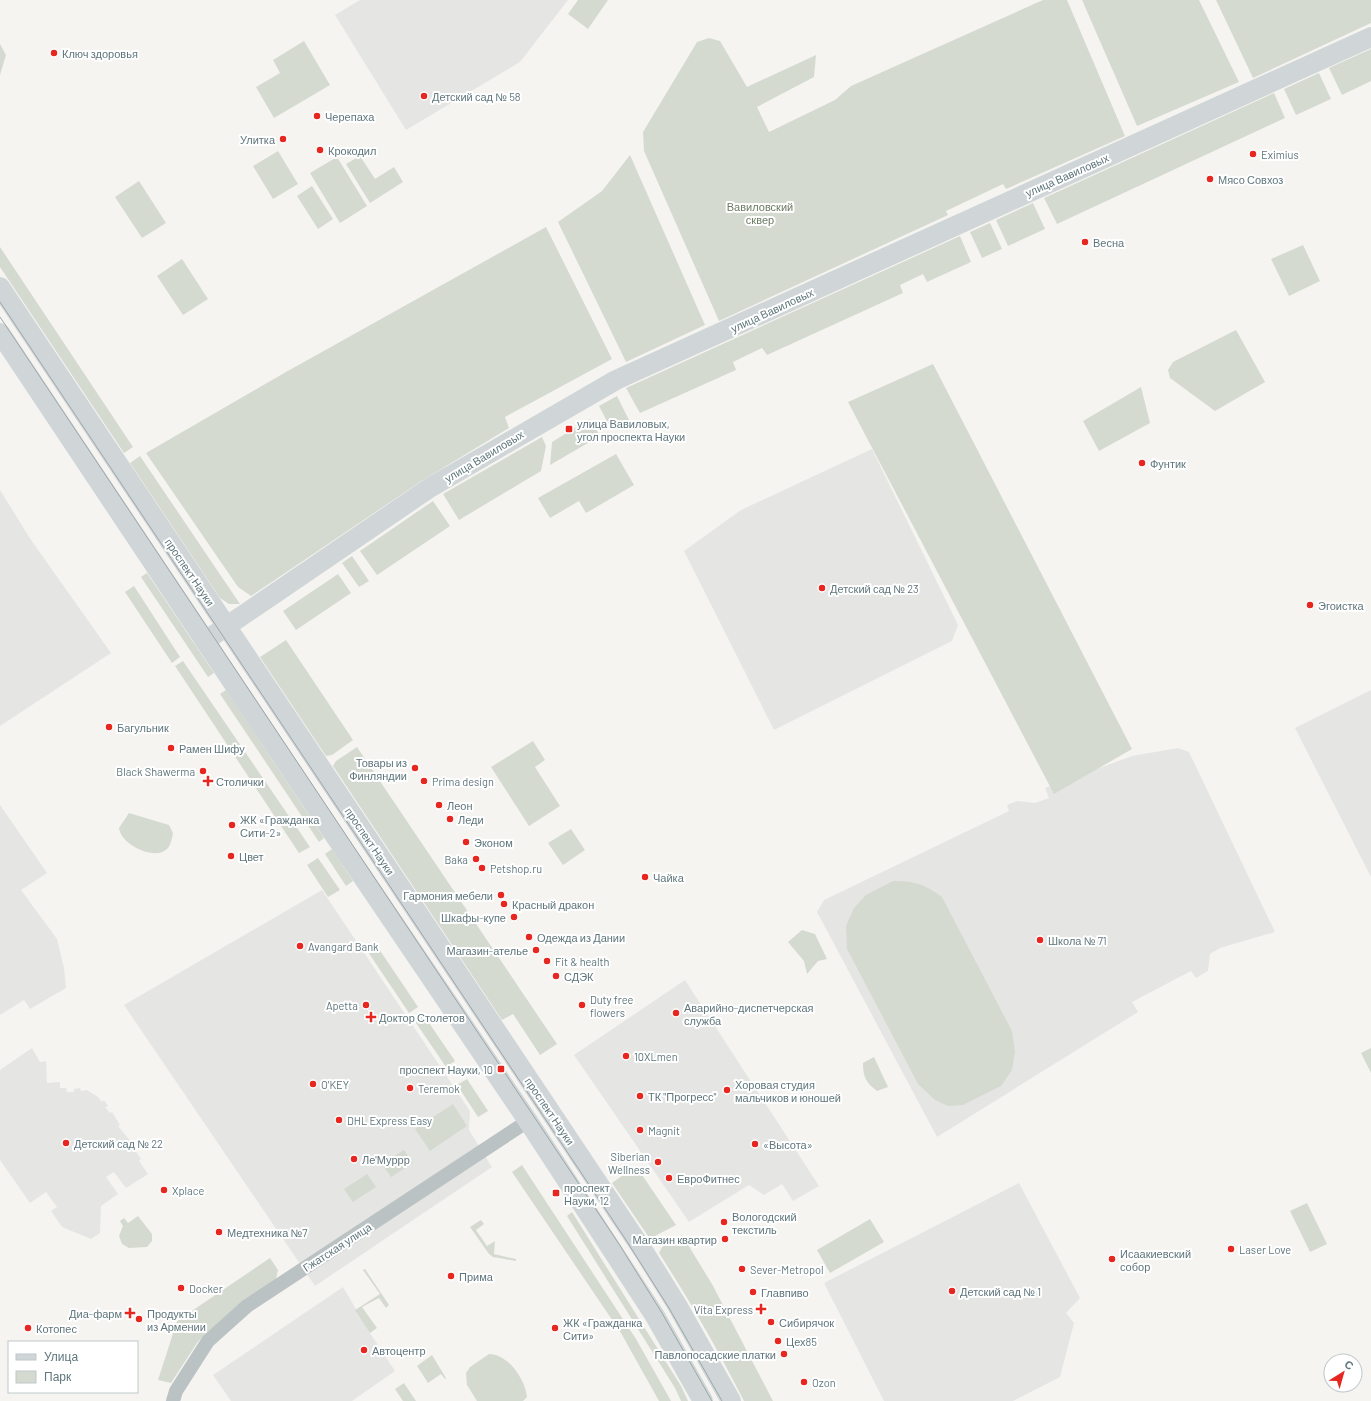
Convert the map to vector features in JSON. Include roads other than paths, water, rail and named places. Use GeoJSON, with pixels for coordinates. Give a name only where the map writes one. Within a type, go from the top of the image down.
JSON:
{"type":"FeatureCollection","features":[{"type":"Feature","properties":{"kind":"main road","name":"улица Вавиловых"},"geometry":{"type":"LineString","coordinates":[[205,641],[431,487],[616,380],[1371,37]]}},
{"type":"Feature","properties":{"kind":"main road","name":"проспект Науки"},"geometry":{"type":"LineString","coordinates":[[0,287],[644,1252],[677,1305],[731,1401]]}},
{"type":"Feature","properties":{"kind":"main road"},"geometry":{"type":"LineString","coordinates":[[0,334],[528,1121],[655,1316],[703,1401]]}},
{"type":"Feature","properties":{"kind":"street","name":"Гжатская улица"},"geometry":{"type":"LineString","coordinates":[[173,1401],[176,1391],[208,1342],[247,1306],[528,1121]]}},
{"type":"Feature","properties":{"kind":"tram line"},"geometry":{"type":"LineString","coordinates":[[0,302],[626,1240],[669,1308],[722,1401]]}},
{"type":"Feature","properties":{"kind":"tram line"},"geometry":{"type":"LineString","coordinates":[[0,317],[619,1244],[662,1313],[712,1401]]}},
{"type":"Feature","properties":{"kind":"place","name":"Ключ здоровья"},"geometry":{"type":"Point","coordinates":[54,53]}},
{"type":"Feature","properties":{"kind":"place","name":"Детский сад № 58"},"geometry":{"type":"Point","coordinates":[424,96]}},
{"type":"Feature","properties":{"kind":"place","name":"Черепаха"},"geometry":{"type":"Point","coordinates":[317,116]}},
{"type":"Feature","properties":{"kind":"place","name":"Улитка"},"geometry":{"type":"Point","coordinates":[283,139]}},
{"type":"Feature","properties":{"kind":"place","name":"Крокодил"},"geometry":{"type":"Point","coordinates":[320,150]}},
{"type":"Feature","properties":{"kind":"place","name":"Eximius"},"geometry":{"type":"Point","coordinates":[1253,154]}},
{"type":"Feature","properties":{"kind":"place","name":"Мясо Совхоз"},"geometry":{"type":"Point","coordinates":[1210,179]}},
{"type":"Feature","properties":{"kind":"place","name":"Весна"},"geometry":{"type":"Point","coordinates":[1085,242]}},
{"type":"Feature","properties":{"kind":"place","name":"улица Вавиловых, угол проспекта Науки"},"geometry":{"type":"Point","coordinates":[569,429]}},
{"type":"Feature","properties":{"kind":"place","name":"Фунтик"},"geometry":{"type":"Point","coordinates":[1142,463]}},
{"type":"Feature","properties":{"kind":"place","name":"Детский сад № 23"},"geometry":{"type":"Point","coordinates":[822,588]}},
{"type":"Feature","properties":{"kind":"place","name":"Эгоистка"},"geometry":{"type":"Point","coordinates":[1310,605]}},
{"type":"Feature","properties":{"kind":"place","name":"Багульник"},"geometry":{"type":"Point","coordinates":[109,727]}},
{"type":"Feature","properties":{"kind":"place","name":"Рамен Шифу"},"geometry":{"type":"Point","coordinates":[171,748]}},
{"type":"Feature","properties":{"kind":"place","name":"Товары из Финляндии"},"geometry":{"type":"Point","coordinates":[415,768]}},
{"type":"Feature","properties":{"kind":"place","name":"Black Shawerma"},"geometry":{"type":"Point","coordinates":[203,771]}},
{"type":"Feature","properties":{"kind":"place","name":"Столички"},"geometry":{"type":"Point","coordinates":[208,781]}},
{"type":"Feature","properties":{"kind":"place","name":"Prima design"},"geometry":{"type":"Point","coordinates":[424,781]}},
{"type":"Feature","properties":{"kind":"place","name":"Леон"},"geometry":{"type":"Point","coordinates":[439,805]}},
{"type":"Feature","properties":{"kind":"place","name":"Леди"},"geometry":{"type":"Point","coordinates":[450,819]}},
{"type":"Feature","properties":{"kind":"place","name":"ЖК «Гражданка Сити-2»"},"geometry":{"type":"Point","coordinates":[232,825]}},
{"type":"Feature","properties":{"kind":"place","name":"Эконом"},"geometry":{"type":"Point","coordinates":[466,842]}},
{"type":"Feature","properties":{"kind":"place","name":"Цвет"},"geometry":{"type":"Point","coordinates":[231,856]}},
{"type":"Feature","properties":{"kind":"place","name":"Baka"},"geometry":{"type":"Point","coordinates":[476,859]}},
{"type":"Feature","properties":{"kind":"place","name":"Petshop.ru"},"geometry":{"type":"Point","coordinates":[482,868]}},
{"type":"Feature","properties":{"kind":"place","name":"Чайка"},"geometry":{"type":"Point","coordinates":[645,877]}},
{"type":"Feature","properties":{"kind":"place","name":"Гармония мебели"},"geometry":{"type":"Point","coordinates":[501,895]}},
{"type":"Feature","properties":{"kind":"place","name":"Красный дракон"},"geometry":{"type":"Point","coordinates":[504,904]}},
{"type":"Feature","properties":{"kind":"place","name":"Шкафы-купе"},"geometry":{"type":"Point","coordinates":[514,917]}},
{"type":"Feature","properties":{"kind":"place","name":"Одежда из Дании"},"geometry":{"type":"Point","coordinates":[529,937]}},
{"type":"Feature","properties":{"kind":"place","name":"Школа № 71"},"geometry":{"type":"Point","coordinates":[1040,940]}},
{"type":"Feature","properties":{"kind":"place","name":"Avangard Bank"},"geometry":{"type":"Point","coordinates":[300,946]}},
{"type":"Feature","properties":{"kind":"place","name":"Магазин-ателье"},"geometry":{"type":"Point","coordinates":[536,950]}},
{"type":"Feature","properties":{"kind":"place","name":"Fit & health"},"geometry":{"type":"Point","coordinates":[547,961]}},
{"type":"Feature","properties":{"kind":"place","name":"СДЭК"},"geometry":{"type":"Point","coordinates":[556,976]}},
{"type":"Feature","properties":{"kind":"place","name":"Apetta"},"geometry":{"type":"Point","coordinates":[366,1005]}},
{"type":"Feature","properties":{"kind":"place","name":"Duty free flowers"},"geometry":{"type":"Point","coordinates":[582,1005]}},
{"type":"Feature","properties":{"kind":"place","name":"Аварийно-диспетчерская служба"},"geometry":{"type":"Point","coordinates":[676,1013]}},
{"type":"Feature","properties":{"kind":"place","name":"Доктор Столетов"},"geometry":{"type":"Point","coordinates":[371,1017]}},
{"type":"Feature","properties":{"kind":"place","name":"10XLmen"},"geometry":{"type":"Point","coordinates":[626,1056]}},
{"type":"Feature","properties":{"kind":"place","name":"проспект Науки, 10"},"geometry":{"type":"Point","coordinates":[501,1069]}},
{"type":"Feature","properties":{"kind":"place","name":"O’KEY"},"geometry":{"type":"Point","coordinates":[313,1084]}},
{"type":"Feature","properties":{"kind":"place","name":"Teremok"},"geometry":{"type":"Point","coordinates":[410,1088]}},
{"type":"Feature","properties":{"kind":"place","name":"Хоровая студия мальчиков и юношей"},"geometry":{"type":"Point","coordinates":[727,1090]}},
{"type":"Feature","properties":{"kind":"place","name":"ТК \"Прогресс\""},"geometry":{"type":"Point","coordinates":[640,1096]}},
{"type":"Feature","properties":{"kind":"place","name":"DHL Express Easy"},"geometry":{"type":"Point","coordinates":[339,1120]}},
{"type":"Feature","properties":{"kind":"place","name":"Magnit"},"geometry":{"type":"Point","coordinates":[640,1130]}},
{"type":"Feature","properties":{"kind":"place","name":"Детский сад № 22"},"geometry":{"type":"Point","coordinates":[66,1143]}},
{"type":"Feature","properties":{"kind":"place","name":"«Высота»"},"geometry":{"type":"Point","coordinates":[755,1144]}},
{"type":"Feature","properties":{"kind":"place","name":"Ле'Муррр"},"geometry":{"type":"Point","coordinates":[354,1159]}},
{"type":"Feature","properties":{"kind":"place","name":"Siberian Wellness"},"geometry":{"type":"Point","coordinates":[658,1162]}},
{"type":"Feature","properties":{"kind":"place","name":"ЕвроФитнес"},"geometry":{"type":"Point","coordinates":[669,1178]}},
{"type":"Feature","properties":{"kind":"place","name":"Xplace"},"geometry":{"type":"Point","coordinates":[164,1190]}},
{"type":"Feature","properties":{"kind":"place","name":"проспект Науки, 12"},"geometry":{"type":"Point","coordinates":[556,1193]}},
{"type":"Feature","properties":{"kind":"place","name":"Вологодский текстиль"},"geometry":{"type":"Point","coordinates":[724,1222]}},
{"type":"Feature","properties":{"kind":"place","name":"Медтехника №7"},"geometry":{"type":"Point","coordinates":[219,1232]}},
{"type":"Feature","properties":{"kind":"place","name":"Магазин квартир"},"geometry":{"type":"Point","coordinates":[725,1239]}},
{"type":"Feature","properties":{"kind":"place","name":"Laser Love"},"geometry":{"type":"Point","coordinates":[1231,1249]}},
{"type":"Feature","properties":{"kind":"place","name":"Исаакиевский собор"},"geometry":{"type":"Point","coordinates":[1112,1259]}},
{"type":"Feature","properties":{"kind":"place","name":"Sever-Metropol"},"geometry":{"type":"Point","coordinates":[742,1269]}},
{"type":"Feature","properties":{"kind":"place","name":"Прима"},"geometry":{"type":"Point","coordinates":[451,1276]}},
{"type":"Feature","properties":{"kind":"place","name":"Docker"},"geometry":{"type":"Point","coordinates":[181,1288]}},
{"type":"Feature","properties":{"kind":"place","name":"Детский сад № 1"},"geometry":{"type":"Point","coordinates":[952,1291]}},
{"type":"Feature","properties":{"kind":"place","name":"Главпиво"},"geometry":{"type":"Point","coordinates":[753,1292]}},
{"type":"Feature","properties":{"kind":"place","name":"Vita Express"},"geometry":{"type":"Point","coordinates":[761,1309]}},
{"type":"Feature","properties":{"kind":"place","name":"Диа-фарм"},"geometry":{"type":"Point","coordinates":[130,1313]}},
{"type":"Feature","properties":{"kind":"place","name":"Продукты из Армении"},"geometry":{"type":"Point","coordinates":[139,1319]}},
{"type":"Feature","properties":{"kind":"place","name":"Сибирячок"},"geometry":{"type":"Point","coordinates":[771,1322]}},
{"type":"Feature","properties":{"kind":"place","name":"Котопес"},"geometry":{"type":"Point","coordinates":[28,1328]}},
{"type":"Feature","properties":{"kind":"place","name":"ЖК «Гражданка Сити»"},"geometry":{"type":"Point","coordinates":[555,1328]}},
{"type":"Feature","properties":{"kind":"place","name":"Цех85"},"geometry":{"type":"Point","coordinates":[778,1341]}},
{"type":"Feature","properties":{"kind":"place","name":"Автоцентр"},"geometry":{"type":"Point","coordinates":[364,1350]}},
{"type":"Feature","properties":{"kind":"place","name":"Павлопосадские платки"},"geometry":{"type":"Point","coordinates":[784,1354]}},
{"type":"Feature","properties":{"kind":"place","name":"Ozon"},"geometry":{"type":"Point","coordinates":[804,1382]}},
{"type":"Feature","properties":{"kind":"park label","name":"Вавиловский сквер"},"geometry":{"type":"Point","coordinates":[760,212]}}]}
